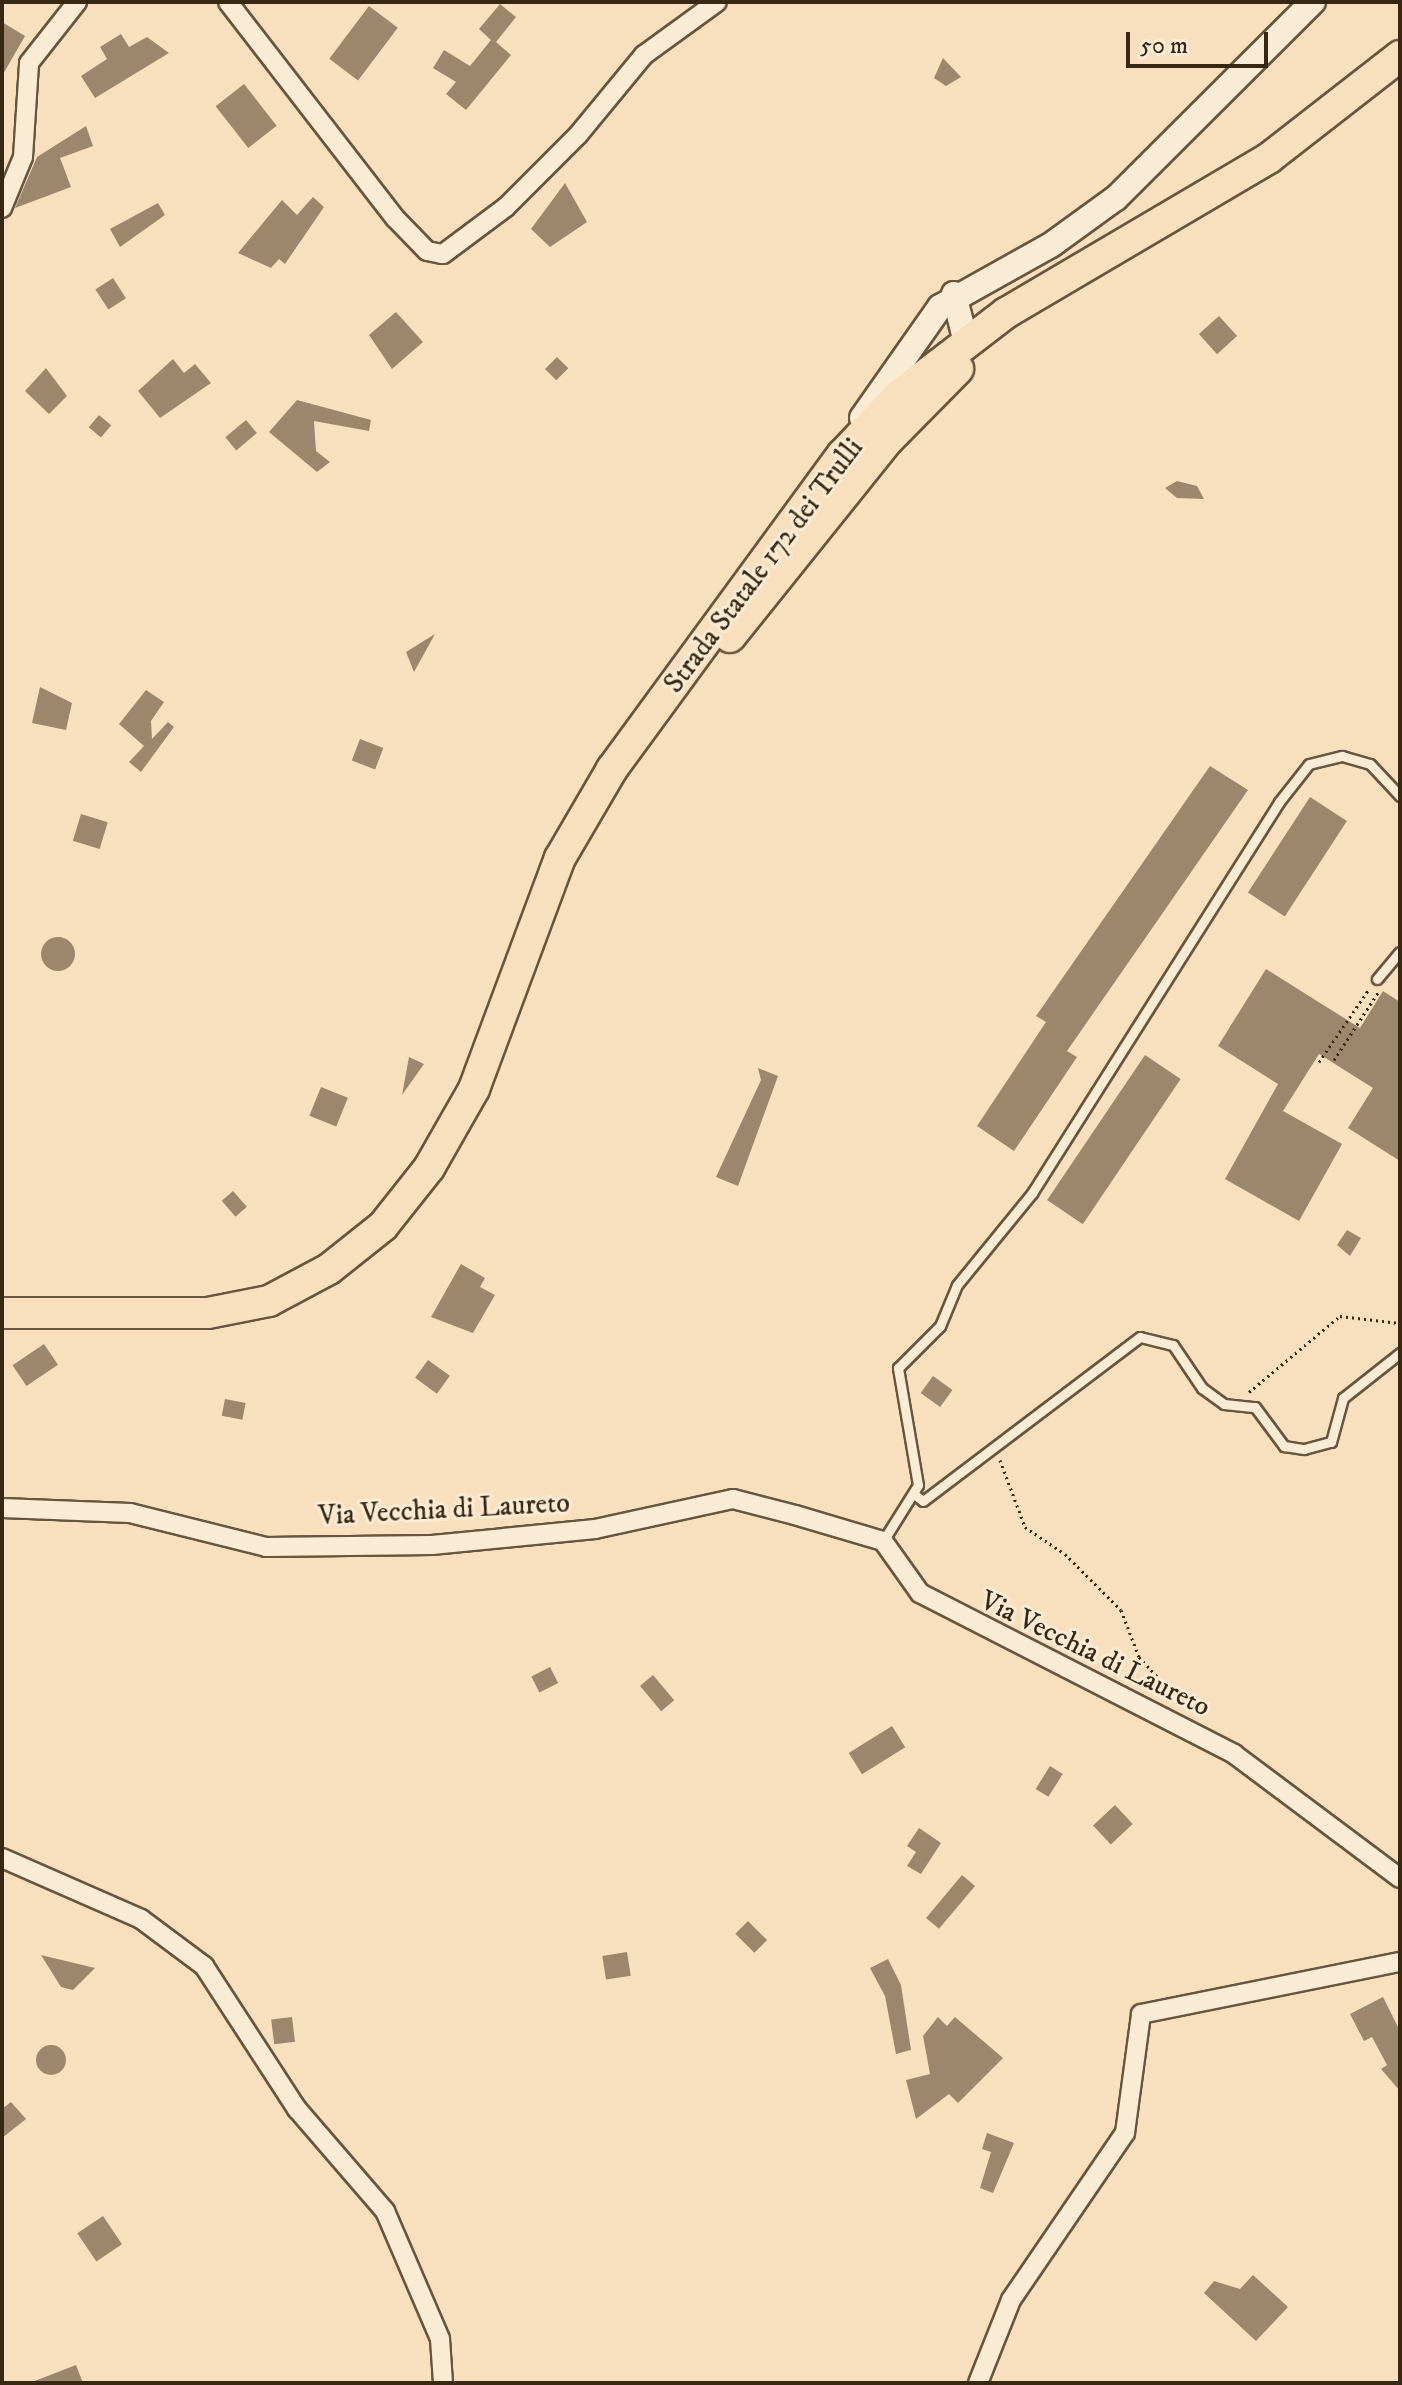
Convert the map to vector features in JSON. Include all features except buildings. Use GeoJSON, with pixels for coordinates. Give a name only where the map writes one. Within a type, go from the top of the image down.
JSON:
{"type":"FeatureCollection","features":[{"type":"Feature","properties":{"kind":"main road","name":"Strada Statale 172 dei Trulli"},"geometry":{"type":"LineString","coordinates":[[2,1313],[208,1313],[269,1301],[329,1269],[383,1226],[429,1168],[474,1089],[560,858],[612,769],[842,455],[954,352],[1269,158],[1400,56]]}},
{"type":"Feature","properties":{"kind":"main road","name":"Strada Statale 172 dei Trulli"},"geometry":{"type":"LineString","coordinates":[[589,813],[888,440],[958,369],[954,352]]}},
{"type":"Feature","properties":{"kind":"street"},"geometry":{"type":"LineString","coordinates":[[2,208],[23,157],[29,63],[77,2]]}},
{"type":"Feature","properties":{"kind":"street"},"geometry":{"type":"LineString","coordinates":[[228,2],[333,143],[427,251],[456,248],[578,135],[644,55],[717,2]]}},
{"type":"Feature","properties":{"kind":"street"},"geometry":{"type":"LineString","coordinates":[[842,455],[954,294],[1051,245],[1116,198],[1313,2]]}},
{"type":"Feature","properties":{"kind":"street"},"geometry":{"type":"LineString","coordinates":[[926,332],[928,346],[954,352],[954,294]]}},
{"type":"Feature","properties":{"kind":"street","name":"Via Vecchia di Laureto"},"geometry":{"type":"LineString","coordinates":[[2,1508],[130,1513],[266,1547],[432,1545],[595,1529],[733,1499],[883,1541],[920,1593],[961,1620],[1160,1715],[1234,1754],[1400,1878]]}},
{"type":"Feature","properties":{"kind":"street"},"geometry":{"type":"LineString","coordinates":[[2,1858],[141,1919],[204,1966],[297,2109],[385,2211],[440,2339],[443,2383]]}},
{"type":"Feature","properties":{"kind":"street"},"geometry":{"type":"LineString","coordinates":[[978,2383],[1011,2300],[1125,2133],[1141,2014],[1400,1962]]}},
{"type":"Feature","properties":{"kind":"lane"},"geometry":{"type":"LineString","coordinates":[[883,1541],[914,1494],[898,1368],[940,1326],[957,1285],[1032,1193],[1279,802],[1309,764],[1342,756],[1370,764],[1400,796]]}},
{"type":"Feature","properties":{"kind":"lane"},"geometry":{"type":"LineString","coordinates":[[1378,977],[1400,952]]}},
{"type":"Feature","properties":{"kind":"lane"},"geometry":{"type":"LineString","coordinates":[[914,1494],[923,1501],[1140,1337],[1173,1345],[1224,1404],[1255,1407],[1284,1446],[1331,1442],[1343,1398],[1400,1353]]}},
{"type":"Feature","properties":{"kind":"path"},"geometry":{"type":"LineString","coordinates":[[1319,1062],[1378,977],[1386,980],[1334,1060]]}},
{"type":"Feature","properties":{"kind":"path"},"geometry":{"type":"LineString","coordinates":[[1224,1404],[1251,1391],[1340,1316],[1400,1323]]}},
{"type":"Feature","properties":{"kind":"path"},"geometry":{"type":"LineString","coordinates":[[993,1450],[1017,1493],[1025,1527],[1065,1554],[1121,1610],[1139,1657],[1167,1687],[1160,1715]]}}]}
